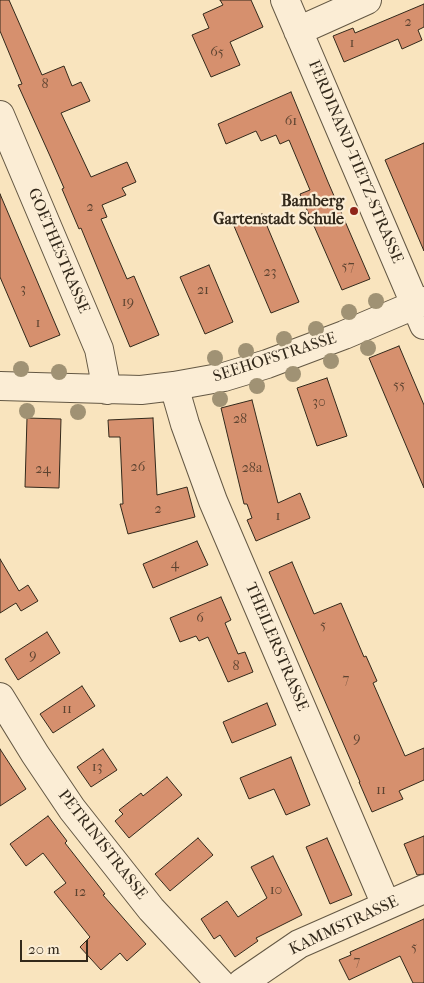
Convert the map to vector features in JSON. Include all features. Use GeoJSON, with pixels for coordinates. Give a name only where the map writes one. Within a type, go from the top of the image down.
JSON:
{"type":"FeatureCollection","features":[{"type":"Feature","properties":{"kind":"street","name":"FERDINAND-TIETZ-STRASSE"},"geometry":{"type":"LineString","coordinates":[[285,0],[421,310]]}},
{"type":"Feature","properties":{"kind":"street"},"geometry":{"type":"LineString","coordinates":[[298,31],[367,0]]}},
{"type":"Feature","properties":{"kind":"street","name":"GOETHESTRASSE"},"geometry":{"type":"LineString","coordinates":[[0,115],[99,349],[107,390]]}},
{"type":"Feature","properties":{"kind":"street","name":"SEEHOFSTRASSE"},"geometry":{"type":"LineString","coordinates":[[0,386],[140,390],[224,377],[267,364],[344,335],[421,310]]}},
{"type":"Feature","properties":{"kind":"street","name":"THEILERSTRASSE"},"geometry":{"type":"LineString","coordinates":[[174,386],[185,424],[213,501],[386,905]]}},
{"type":"Feature","properties":{"kind":"street","name":"PETRINISTRASSE"},"geometry":{"type":"LineString","coordinates":[[0,696],[35,754],[72,809],[151,909],[220,983]]}},
{"type":"Feature","properties":{"kind":"street","name":"KAMMSTRASSE"},"geometry":{"type":"LineString","coordinates":[[242,983],[299,944],[424,889]]}},
{"type":"Feature","properties":{"kind":"building"},"geometry":{"type":"Polygon","coordinates":[[[0,0],[9,0],[42,75],[64,66],[72,86],[81,82],[90,101],[61,113],[91,177],[127,162],[136,182],[122,188],[126,195],[102,205],[107,217],[101,219],[127,279],[134,276],[159,335],[130,347],[81,228],[79,229],[62,189],[64,188],[18,85],[22,84],[0,31],[0,0]]]}},
{"type":"Feature","properties":{"kind":"building"},"geometry":{"type":"Polygon","coordinates":[[[220,0],[251,0],[263,27],[230,42],[240,65],[211,77],[192,35],[209,28],[203,14],[223,5],[220,0]]]}},
{"type":"Feature","properties":{"kind":"building"},"geometry":{"type":"Polygon","coordinates":[[[424,4],[424,27],[418,30],[422,40],[402,49],[398,39],[344,62],[333,36],[353,28],[355,33],[424,4]]]}},
{"type":"Feature","properties":{"kind":"building"},"geometry":{"type":"Polygon","coordinates":[[[291,92],[370,279],[342,290],[300,194],[310,190],[289,140],[280,144],[276,135],[261,141],[256,131],[226,144],[218,124],[291,92]]]}},
{"type":"Feature","properties":{"kind":"building"},"geometry":{"type":"Polygon","coordinates":[[[424,143],[424,251],[385,160],[424,143]]]}},
{"type":"Feature","properties":{"kind":"building"},"geometry":{"type":"Polygon","coordinates":[[[0,194],[60,335],[30,347],[0,277],[0,194]]]}},
{"type":"Feature","properties":{"kind":"building"},"geometry":{"type":"Polygon","coordinates":[[[262,214],[299,302],[271,313],[234,226],[262,214]]]}},
{"type":"Feature","properties":{"kind":"building"},"geometry":{"type":"Polygon","coordinates":[[[209,265],[233,322],[205,334],[180,277],[209,265]]]}},
{"type":"Feature","properties":{"kind":"building"},"geometry":{"type":"Polygon","coordinates":[[[399,346],[424,405],[424,488],[369,358],[399,346]]]}},
{"type":"Feature","properties":{"kind":"building"},"geometry":{"type":"Polygon","coordinates":[[[327,378],[347,436],[317,446],[297,388],[327,378]]]}},
{"type":"Feature","properties":{"kind":"building"},"geometry":{"type":"Polygon","coordinates":[[[252,400],[278,503],[300,493],[310,518],[256,541],[247,520],[252,518],[247,504],[244,504],[221,408],[252,400]]]}},
{"type":"Feature","properties":{"kind":"building"},"geometry":{"type":"Polygon","coordinates":[[[27,418],[61,419],[59,488],[25,487],[27,418]]]}},
{"type":"Feature","properties":{"kind":"building"},"geometry":{"type":"Polygon","coordinates":[[[153,418],[157,495],[187,487],[195,517],[128,534],[120,504],[123,504],[120,437],[109,437],[108,420],[153,418]]]}},
{"type":"Feature","properties":{"kind":"building"},"geometry":{"type":"Polygon","coordinates":[[[197,541],[208,565],[153,588],[143,564],[197,541]]]}},
{"type":"Feature","properties":{"kind":"building"},"geometry":{"type":"Polygon","coordinates":[[[0,559],[19,591],[28,585],[38,601],[21,611],[16,603],[0,613],[0,559]]]}},
{"type":"Feature","properties":{"kind":"building"},"geometry":{"type":"Polygon","coordinates":[[[292,562],[314,614],[341,603],[364,657],[366,656],[377,681],[373,683],[405,756],[424,748],[424,780],[399,791],[403,799],[372,812],[269,572],[292,562]]]}},
{"type":"Feature","properties":{"kind":"building"},"geometry":{"type":"Polygon","coordinates":[[[221,597],[231,620],[225,623],[238,654],[245,652],[253,672],[228,682],[208,637],[199,641],[196,636],[180,642],[170,618],[221,597]]]}},
{"type":"Feature","properties":{"kind":"building"},"geometry":{"type":"Polygon","coordinates":[[[47,632],[60,653],[18,680],[5,659],[47,632]]]}},
{"type":"Feature","properties":{"kind":"building"},"geometry":{"type":"Polygon","coordinates":[[[82,686],[95,706],[53,733],[40,714],[82,686]]]}},
{"type":"Feature","properties":{"kind":"building"},"geometry":{"type":"Polygon","coordinates":[[[267,703],[276,725],[232,743],[223,722],[267,703]]]}},
{"type":"Feature","properties":{"kind":"building"},"geometry":{"type":"Polygon","coordinates":[[[0,749],[26,789],[0,806],[0,749]]]}},
{"type":"Feature","properties":{"kind":"building"},"geometry":{"type":"Polygon","coordinates":[[[103,749],[117,770],[91,787],[77,767],[103,749]]]}},
{"type":"Feature","properties":{"kind":"building"},"geometry":{"type":"Polygon","coordinates":[[[291,757],[310,805],[286,815],[274,789],[249,799],[240,778],[291,757]]]}},
{"type":"Feature","properties":{"kind":"building"},"geometry":{"type":"Polygon","coordinates":[[[167,777],[182,795],[129,838],[115,821],[123,814],[119,810],[141,793],[143,796],[167,777]]]}},
{"type":"Feature","properties":{"kind":"building"},"geometry":{"type":"Polygon","coordinates":[[[48,816],[67,841],[65,843],[105,894],[103,895],[146,944],[127,961],[120,953],[101,970],[80,947],[90,937],[54,892],[66,883],[43,853],[26,866],[10,844],[48,816]]]}},
{"type":"Feature","properties":{"kind":"building"},"geometry":{"type":"Polygon","coordinates":[[[424,836],[424,874],[417,875],[404,844],[424,836]]]}},
{"type":"Feature","properties":{"kind":"building"},"geometry":{"type":"Polygon","coordinates":[[[198,838],[213,855],[170,891],[155,874],[198,838]]]}},
{"type":"Feature","properties":{"kind":"building"},"geometry":{"type":"Polygon","coordinates":[[[327,838],[352,895],[330,904],[306,847],[327,838]]]}},
{"type":"Feature","properties":{"kind":"building"},"geometry":{"type":"Polygon","coordinates":[[[273,856],[302,915],[256,938],[258,941],[235,957],[220,935],[214,939],[201,919],[227,901],[238,917],[267,898],[251,867],[273,856]]]}},
{"type":"Feature","properties":{"kind":"building"},"geometry":{"type":"Polygon","coordinates":[[[424,919],[424,983],[413,983],[400,956],[349,980],[339,960],[351,955],[350,952],[424,919]]]}},
{"type":"Feature","properties":{"kind":"place","name":"Bamberg Gartenstadt Schule"},"geometry":{"type":"Point","coordinates":[354,211]}}]}
